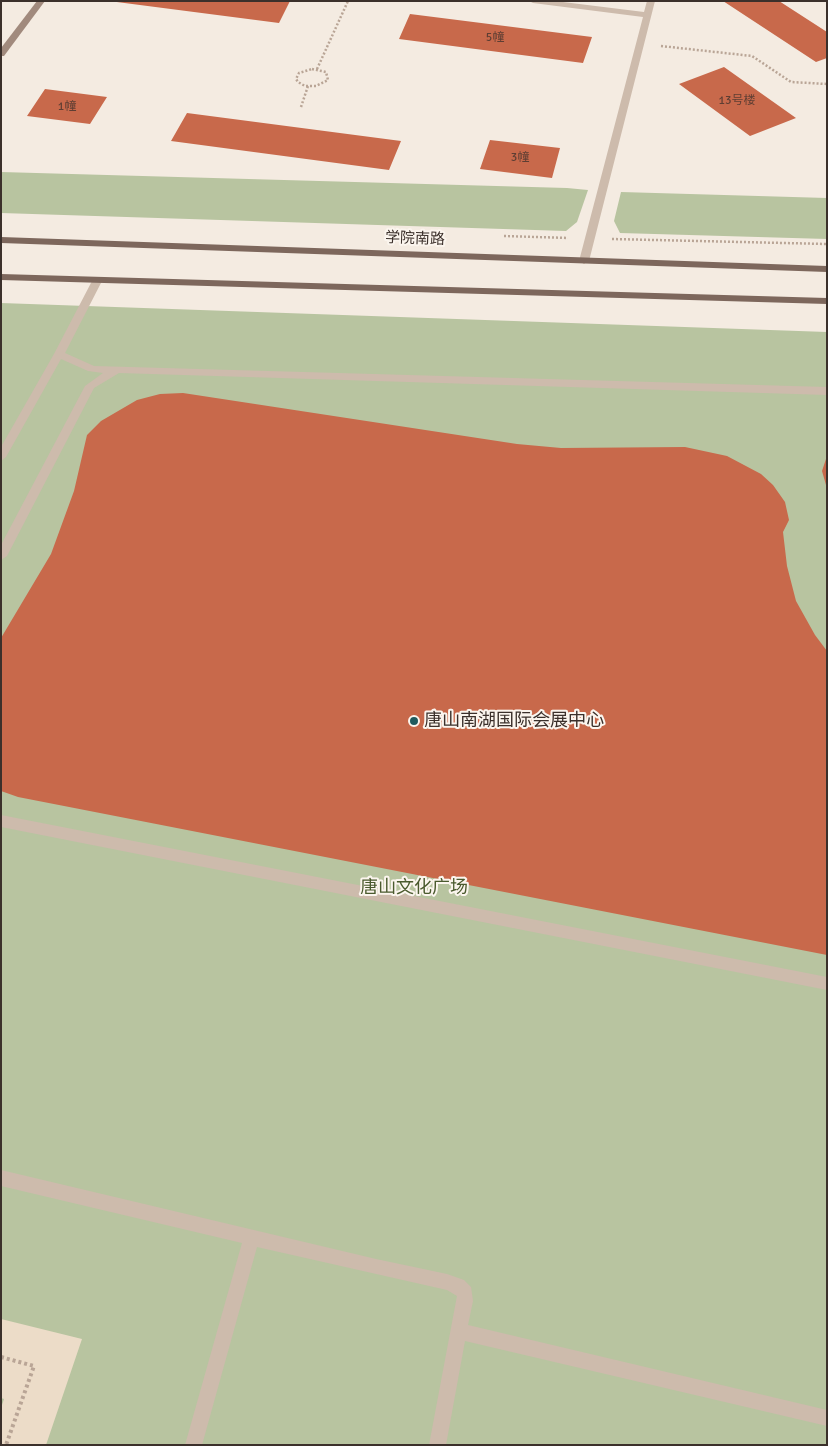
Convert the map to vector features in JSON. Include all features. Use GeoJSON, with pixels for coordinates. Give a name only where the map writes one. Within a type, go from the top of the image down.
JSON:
{"type":"FeatureCollection","features":[{"type":"Feature","properties":{"kind":"main road","name":"学院南路"},"geometry":{"type":"LineString","coordinates":[[1,240],[827,269]]}},
{"type":"Feature","properties":{"kind":"main road"},"geometry":{"type":"LineString","coordinates":[[1,277],[827,301]]}},
{"type":"Feature","properties":{"kind":"street"},"geometry":{"type":"LineString","coordinates":[[1,54],[41,1]]}},
{"type":"Feature","properties":{"kind":"street"},"geometry":{"type":"LineString","coordinates":[[533,1],[647,16]]}},
{"type":"Feature","properties":{"kind":"street"},"geometry":{"type":"LineString","coordinates":[[584,260],[651,1]]}},
{"type":"Feature","properties":{"kind":"street"},"geometry":{"type":"LineString","coordinates":[[1,456],[59,354],[97,281]]}},
{"type":"Feature","properties":{"kind":"street"},"geometry":{"type":"LineString","coordinates":[[59,354],[92,369],[827,391]]}},
{"type":"Feature","properties":{"kind":"street"},"geometry":{"type":"LineString","coordinates":[[1,556],[90,386],[117,370]]}},
{"type":"Feature","properties":{"kind":"street"},"geometry":{"type":"LineString","coordinates":[[1,821],[827,984]]}},
{"type":"Feature","properties":{"kind":"street"},"geometry":{"type":"LineString","coordinates":[[1,1178],[458,1286],[465,1293],[465,1301],[437,1445]]}},
{"type":"Feature","properties":{"kind":"street"},"geometry":{"type":"LineString","coordinates":[[193,1445],[252,1237]]}},
{"type":"Feature","properties":{"kind":"street"},"geometry":{"type":"LineString","coordinates":[[459,1332],[827,1418]]}},
{"type":"Feature","properties":{"kind":"path"},"geometry":{"type":"LineString","coordinates":[[317,69],[348,1]]}},
{"type":"Feature","properties":{"kind":"path"},"geometry":{"type":"LineString","coordinates":[[640,43],[752,56],[791,82],[827,84]]}},
{"type":"Feature","properties":{"kind":"path"},"geometry":{"type":"LineString","coordinates":[[317,69],[328,75],[328,80],[321,85],[308,86],[298,82],[297,76],[302,71],[317,69]]}},
{"type":"Feature","properties":{"kind":"path"},"geometry":{"type":"LineString","coordinates":[[301,107],[308,86]]}},
{"type":"Feature","properties":{"kind":"path"},"geometry":{"type":"LineString","coordinates":[[1,1358],[34,1366],[6,1445]]}},
{"type":"Feature","properties":{"kind":"green space"},"geometry":{"type":"Polygon","coordinates":[[[1,172],[588,190],[577,222],[566,231],[1,213],[1,172]]]}},
{"type":"Feature","properties":{"kind":"green space"},"geometry":{"type":"Polygon","coordinates":[[[621,192],[827,198],[827,239],[620,233],[614,221],[621,192]]]}},
{"type":"Feature","properties":{"kind":"green space","name":"唐山文化广场"},"geometry":{"type":"Polygon","coordinates":[[[1,303],[827,332],[827,1445],[1,1445],[1,303]]]}},
{"type":"Feature","properties":{"kind":"shaded area"},"geometry":{"type":"Polygon","coordinates":[[[1,1319],[82,1339],[46,1445],[1,1445],[1,1408],[4,1399],[1,1398],[1,1319]]]}},
{"type":"Feature","properties":{"kind":"building"},"geometry":{"type":"Polygon","coordinates":[[[109,1],[290,1],[279,23],[109,1]]]}},
{"type":"Feature","properties":{"kind":"building"},"geometry":{"type":"Polygon","coordinates":[[[723,1],[779,1],[827,32],[827,58],[816,62],[723,1]]]}},
{"type":"Feature","properties":{"kind":"building"},"geometry":{"type":"Polygon","coordinates":[[[410,14],[592,37],[583,63],[399,39],[410,14]]]}},
{"type":"Feature","properties":{"kind":"building"},"geometry":{"type":"Polygon","coordinates":[[[724,67],[796,118],[750,136],[679,84],[724,67]]]}},
{"type":"Feature","properties":{"kind":"building"},"geometry":{"type":"Polygon","coordinates":[[[45,89],[107,97],[90,124],[27,116],[45,89]]]}},
{"type":"Feature","properties":{"kind":"building"},"geometry":{"type":"Polygon","coordinates":[[[187,113],[401,141],[389,170],[171,141],[187,113]]]}},
{"type":"Feature","properties":{"kind":"building"},"geometry":{"type":"Polygon","coordinates":[[[490,140],[560,148],[552,178],[480,169],[490,140]]]}},
{"type":"Feature","properties":{"kind":"building","name":"唐山南湖国际会展中心"},"geometry":{"type":"Polygon","coordinates":[[[183,393],[517,444],[561,448],[685,447],[727,456],[761,474],[773,485],[785,502],[789,520],[783,532],[787,566],[796,601],[815,635],[827,651],[827,955],[18,797],[1,791],[1,638],[51,554],[74,491],[87,435],[101,421],[137,400],[160,394],[183,393]]]}},
{"type":"Feature","properties":{"kind":"building"},"geometry":{"type":"Polygon","coordinates":[[[826,459],[827,485],[822,471],[826,459]]]}},
{"type":"Feature","properties":{"kind":"place","name":"唐山南湖国际会展中心"},"geometry":{"type":"Point","coordinates":[414,721]}}]}
